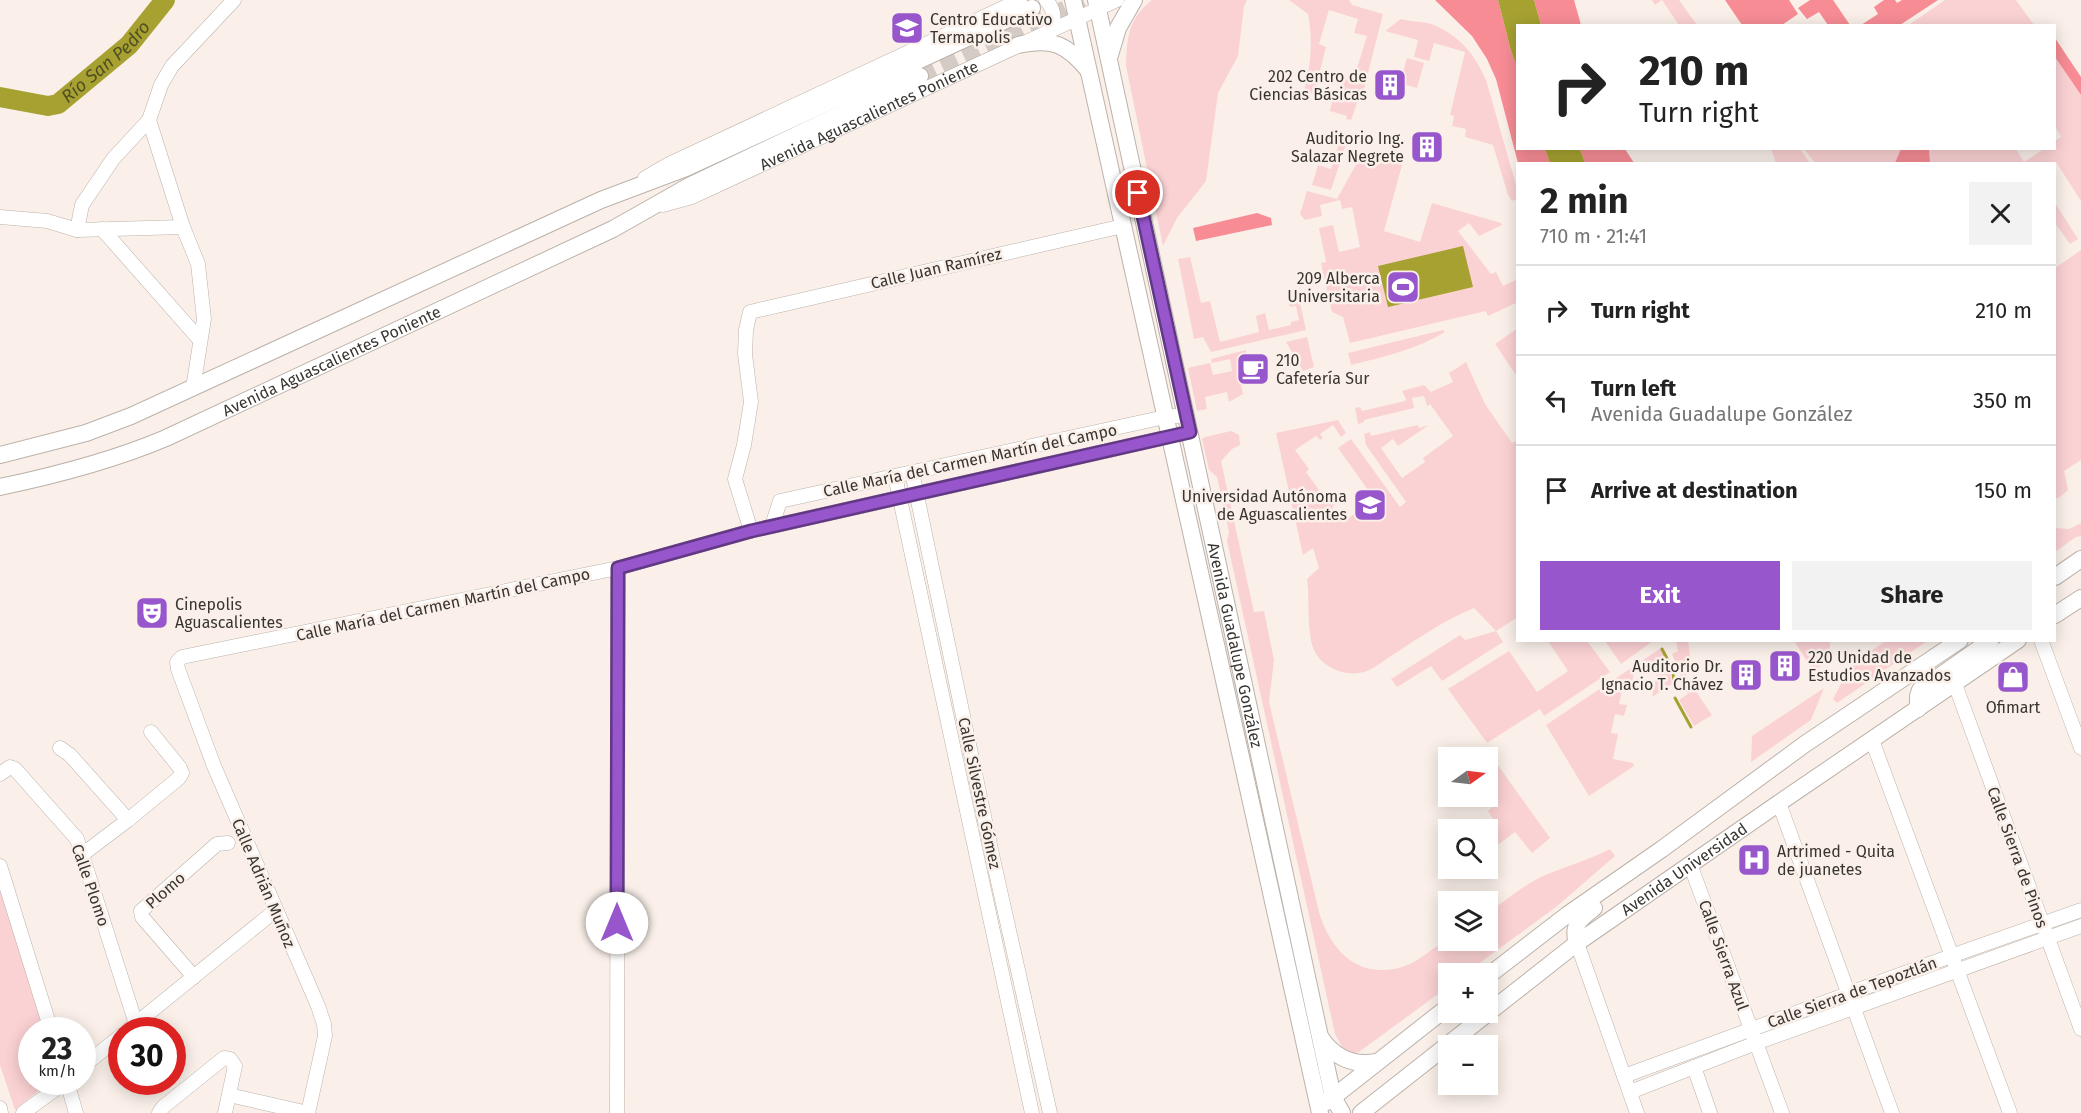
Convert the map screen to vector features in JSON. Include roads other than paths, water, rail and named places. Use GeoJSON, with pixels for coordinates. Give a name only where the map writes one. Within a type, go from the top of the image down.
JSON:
{"type":"FeatureCollection","features":[{"type":"Feature","properties":{"kind":"main road","name":"Avenida Guadalupe González"},"geometry":{"type":"LineString","coordinates":[[1073,0],[1291,985],[1317,1112]]}},
{"type":"Feature","properties":{"kind":"main road"},"geometry":{"type":"LineString","coordinates":[[1109,59],[1118,28],[1134,0]]}},
{"type":"Feature","properties":{"kind":"main road","name":"Avenida Aguascalientes Poniente"},"geometry":{"type":"LineString","coordinates":[[0,455],[86,433],[131,417],[628,188],[686,168],[1033,3]]}},
{"type":"Feature","properties":{"kind":"main road","name":"Avenida Guadalupe González"},"geometry":{"type":"LineString","coordinates":[[1097,4],[1333,1097],[1342,1113]]}},
{"type":"Feature","properties":{"kind":"main road"},"geometry":{"type":"LineString","coordinates":[[1018,45],[1038,41],[1057,45],[1074,54],[1089,70]]}},
{"type":"Feature","properties":{"kind":"main road","name":"Avenida Aguascalientes Poniente"},"geometry":{"type":"LineString","coordinates":[[0,487],[87,467],[144,447],[592,239],[689,186],[920,76]]}},
{"type":"Feature","properties":{"kind":"main road"},"geometry":{"type":"LineString","coordinates":[[2056,576],[2081,559]]}},
{"type":"Feature","properties":{"kind":"main road"},"geometry":{"type":"LineString","coordinates":[[2056,614],[2081,598]]}},
{"type":"Feature","properties":{"kind":"main road","name":"Avenida Universidad"},"geometry":{"type":"LineString","coordinates":[[1498,968],[1567,915],[1662,849],[1805,744],[1957,642]]}},
{"type":"Feature","properties":{"kind":"main road"},"geometry":{"type":"LineString","coordinates":[[1918,709],[1920,690],[1988,642]]}},
{"type":"Feature","properties":{"kind":"main road","name":"Avenida Universidad"},"geometry":{"type":"LineString","coordinates":[[1360,1113],[1576,943],[2015,642]]}},
{"type":"Feature","properties":{"kind":"main road"},"geometry":{"type":"LineString","coordinates":[[1576,943],[1575,929],[1580,919],[1649,869],[1662,849]]}},
{"type":"Feature","properties":{"kind":"main road"},"geometry":{"type":"LineString","coordinates":[[1291,985],[1308,982]]}},
{"type":"Feature","properties":{"kind":"main road"},"geometry":{"type":"LineString","coordinates":[[1317,1112],[1376,1062],[1438,1014]]}},
{"type":"Feature","properties":{"kind":"main road"},"geometry":{"type":"LineString","coordinates":[[1320,1037],[1343,1059],[1360,1063],[1376,1062]]}},
{"type":"Feature","properties":{"kind":"street"},"geometry":{"type":"LineString","coordinates":[[77,230],[82,205],[113,159],[149,120],[161,85],[172,66],[234,0]]}},
{"type":"Feature","properties":{"kind":"street","name":"Avenida Aguascalientes Poniente"},"geometry":{"type":"LineString","coordinates":[[652,208],[692,197],[1077,19],[1097,4],[1117,0]]}},
{"type":"Feature","properties":{"kind":"street"},"geometry":{"type":"LineString","coordinates":[[1033,3],[1051,6],[1054,17],[1048,32]]}},
{"type":"Feature","properties":{"kind":"street"},"geometry":{"type":"LineString","coordinates":[[149,120],[183,227],[198,264],[204,319],[194,388]]}},
{"type":"Feature","properties":{"kind":"street"},"geometry":{"type":"LineString","coordinates":[[0,217],[47,221],[77,230],[183,227]]}},
{"type":"Feature","properties":{"kind":"street","name":"Calle Juan Ramírez"},"geometry":{"type":"LineString","coordinates":[[751,531],[735,479],[744,445],[751,402],[745,354],[746,330],[750,312],[1123,226]]}},
{"type":"Feature","properties":{"kind":"street"},"geometry":{"type":"LineString","coordinates":[[102,229],[200,340]]}},
{"type":"Feature","properties":{"kind":"street","name":"Calle María del Carmen Martín del Campo"},"geometry":{"type":"LineString","coordinates":[[772,526],[780,501],[1165,417],[1186,415]]}},
{"type":"Feature","properties":{"kind":"street","name":"Calle María del Carmen Martín del Campo"},"geometry":{"type":"LineString","coordinates":[[182,657],[618,568],[772,526],[1190,432]]}},
{"type":"Feature","properties":{"kind":"street","name":"Calle Silvestre Gómez"},"geometry":{"type":"LineString","coordinates":[[912,472],[993,860],[1050,1113]]}},
{"type":"Feature","properties":{"kind":"street","name":"Calle Silvestre Gómez"},"geometry":{"type":"LineString","coordinates":[[895,476],[1032,1113]]}},
{"type":"Feature","properties":{"kind":"street"},"geometry":{"type":"LineString","coordinates":[[617,1113],[618,568]]}},
{"type":"Feature","properties":{"kind":"street"},"geometry":{"type":"LineString","coordinates":[[925,620],[943,616]]}},
{"type":"Feature","properties":{"kind":"street"},"geometry":{"type":"LineString","coordinates":[[2042,642],[2081,748]]}},
{"type":"Feature","properties":{"kind":"street","name":"Calle Adrián Muñoz"},"geometry":{"type":"LineString","coordinates":[[182,657],[177,662],[178,669],[214,766],[324,1024],[325,1036],[308,1113]]}},
{"type":"Feature","properties":{"kind":"street","name":"Calle Sierra de Pinos"},"geometry":{"type":"LineString","coordinates":[[1955,684],[2081,1029]]}},
{"type":"Feature","properties":{"kind":"street"},"geometry":{"type":"LineString","coordinates":[[83,854],[128,820],[179,778],[182,773],[151,732]]}},
{"type":"Feature","properties":{"kind":"street"},"geometry":{"type":"LineString","coordinates":[[1872,740],[2010,1113]]}},
{"type":"Feature","properties":{"kind":"street"},"geometry":{"type":"LineString","coordinates":[[60,748],[70,755],[128,820]]}},
{"type":"Feature","properties":{"kind":"street","name":"Calle Plomo"},"geometry":{"type":"LineString","coordinates":[[5,771],[15,769],[77,839],[129,1017]]}},
{"type":"Feature","properties":{"kind":"street"},"geometry":{"type":"LineString","coordinates":[[1779,802],[1892,1113]]}},
{"type":"Feature","properties":{"kind":"street","name":"Plomo"},"geometry":{"type":"LineString","coordinates":[[194,977],[142,917],[141,911],[217,844],[228,843]]}},
{"type":"Feature","properties":{"kind":"street","name":"Calle Sierra Azul"},"geometry":{"type":"LineString","coordinates":[[1690,864],[1782,1113]]}},
{"type":"Feature","properties":{"kind":"street"},"geometry":{"type":"LineString","coordinates":[[0,866],[47,1017]]}},
{"type":"Feature","properties":{"kind":"street"},"geometry":{"type":"LineString","coordinates":[[144,1017],[276,910]]}},
{"type":"Feature","properties":{"kind":"street","name":"Calle Sierra de Tepoztlán"},"geometry":{"type":"LineString","coordinates":[[1630,1092],[1694,1066],[1956,970],[2045,931],[2081,910]]}},
{"type":"Feature","properties":{"kind":"street","name":"Calle Sierra de Tepoztlán"},"geometry":{"type":"LineString","coordinates":[[1624,1076],[1951,956],[2045,931],[2081,926]]}},
{"type":"Feature","properties":{"kind":"street"},"geometry":{"type":"LineString","coordinates":[[1576,943],[1637,1113]]}},
{"type":"Feature","properties":{"kind":"street"},"geometry":{"type":"LineString","coordinates":[[96,1056],[108,1046]]}},
{"type":"Feature","properties":{"kind":"street"},"geometry":{"type":"LineString","coordinates":[[159,1113],[163,1107],[224,1058],[230,1059],[235,1066],[228,1112]]}},
{"type":"Feature","properties":{"kind":"street"},"geometry":{"type":"LineString","coordinates":[[1694,1066],[1710,1113]]}},
{"type":"Feature","properties":{"kind":"street"},"geometry":{"type":"LineString","coordinates":[[23,1113],[48,1095]]}},
{"type":"Feature","properties":{"kind":"street"},"geometry":{"type":"LineString","coordinates":[[70,1095],[76,1113]]}},
{"type":"Feature","properties":{"kind":"street"},"geometry":{"type":"LineString","coordinates":[[229,1095],[308,1113]]}},
{"type":"Feature","properties":{"kind":"street"},"geometry":{"type":"LineString","coordinates":[[0,1108],[2,1113]]}},
{"type":"Feature","properties":{"kind":"waterway","name":"Río San Pedro"},"geometry":{"type":"LineString","coordinates":[[0,97],[48,106],[58,104],[129,45],[165,0]]}},
{"type":"Feature","properties":{"kind":"waterway"},"geometry":{"type":"LineString","coordinates":[[1662,649],[1673,670],[1674,686]]}},
{"type":"Feature","properties":{"kind":"waterway"},"geometry":{"type":"LineString","coordinates":[[1675,698],[1691,727]]}},
{"type":"Feature","properties":{"kind":"tunnel"},"geometry":{"type":"LineString","coordinates":[[920,76],[1083,0]]}},
{"type":"Feature","properties":{"kind":"place","name":"Centro Educativo Termapolis"},"geometry":{"type":"Point","coordinates":[907,28]}},
{"type":"Feature","properties":{"kind":"place","name":"202 Centro de Ciencias Básicas"},"geometry":{"type":"Point","coordinates":[1390,85]}},
{"type":"Feature","properties":{"kind":"place","name":"Auditorio Ing. Salazar Negrete"},"geometry":{"type":"Point","coordinates":[1427,147]}},
{"type":"Feature","properties":{"kind":"place","name":"209 Alberca Universitaria"},"geometry":{"type":"Point","coordinates":[1403,287]}},
{"type":"Feature","properties":{"kind":"place","name":"210 Cafetería Sur"},"geometry":{"type":"Point","coordinates":[1253,369]}},
{"type":"Feature","properties":{"kind":"place","name":"Universidad Autónoma de Aguascalientes"},"geometry":{"type":"Point","coordinates":[1370,505]}},
{"type":"Feature","properties":{"kind":"place","name":"Cinepolis Aguascalientes"},"geometry":{"type":"Point","coordinates":[152,613]}},
{"type":"Feature","properties":{"kind":"place","name":"220 Unidad de Estudios Avanzados"},"geometry":{"type":"Point","coordinates":[1785,666]}},
{"type":"Feature","properties":{"kind":"place","name":"Auditorio Dr. Ignacio T. Chávez"},"geometry":{"type":"Point","coordinates":[1746,675]}},
{"type":"Feature","properties":{"kind":"place","name":"Ofimart"},"geometry":{"type":"Point","coordinates":[2013,677]}},
{"type":"Feature","properties":{"kind":"place","name":"Artrimed - Quita de juanetes"},"geometry":{"type":"Point","coordinates":[1754,860]}}]}
